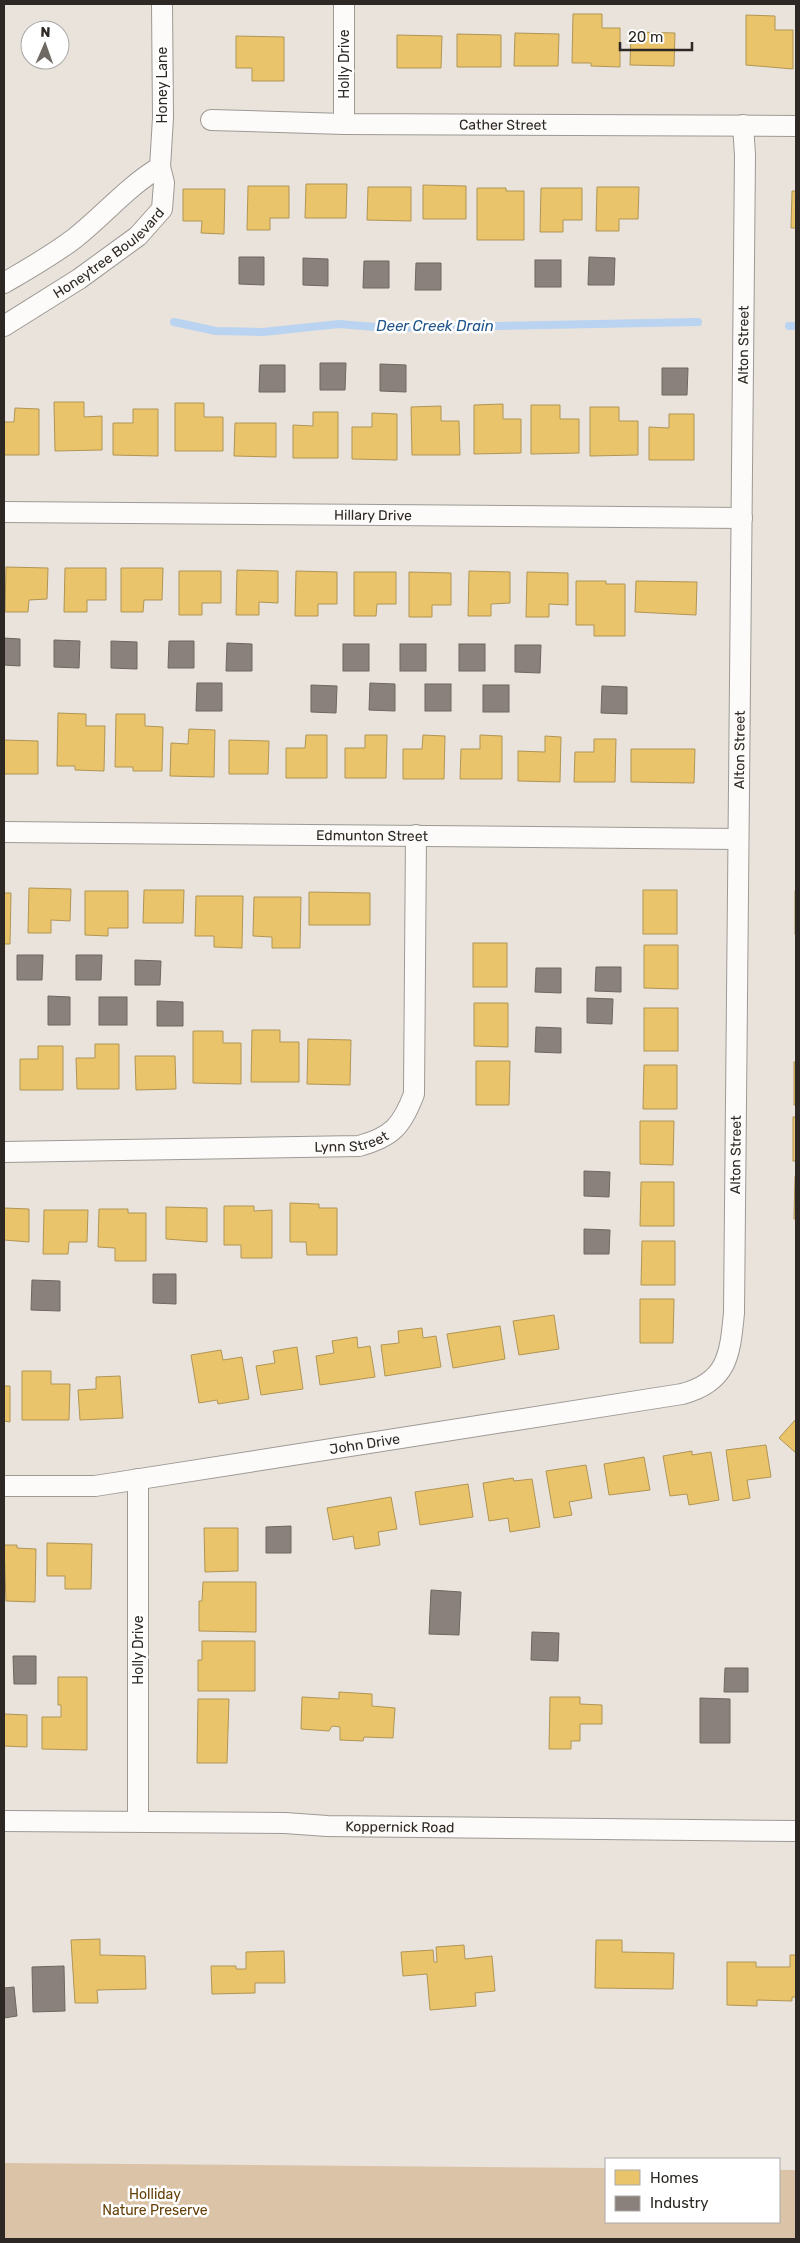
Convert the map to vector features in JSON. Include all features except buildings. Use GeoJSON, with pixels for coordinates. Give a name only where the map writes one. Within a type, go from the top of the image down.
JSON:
{"type":"FeatureCollection","features":[{"type":"Feature","properties":{"kind":"street","name":"Honey Lane"},"geometry":{"type":"LineString","coordinates":[[160,167],[163,118],[162,4]]}},
{"type":"Feature","properties":{"kind":"street","name":"Holly Drive"},"geometry":{"type":"LineString","coordinates":[[344,4],[344,124]]}},
{"type":"Feature","properties":{"kind":"street","name":"Cather Street"},"geometry":{"type":"LineString","coordinates":[[210,120],[344,124],[796,126]]}},
{"type":"Feature","properties":{"kind":"street","name":"Alton Street"},"geometry":{"type":"LineString","coordinates":[[719,1372],[731,1348],[734,1312],[742,518],[743,125]]}},
{"type":"Feature","properties":{"kind":"street"},"geometry":{"type":"LineString","coordinates":[[4,283],[45,259],[75,237],[113,206],[140,179],[160,167]]}},
{"type":"Feature","properties":{"kind":"street","name":"Honeytree Boulevard"},"geometry":{"type":"LineString","coordinates":[[4,326],[79,279],[138,236],[162,209],[164,183],[160,167]]}},
{"type":"Feature","properties":{"kind":"street","name":"Hillary Drive"},"geometry":{"type":"LineString","coordinates":[[4,512],[742,518]]}},
{"type":"Feature","properties":{"kind":"street","name":"Edmunton Street"},"geometry":{"type":"LineString","coordinates":[[4,832],[738,838]]}},
{"type":"Feature","properties":{"kind":"street","name":"Lynn Street"},"geometry":{"type":"LineString","coordinates":[[4,1152],[359,1146],[379,1141],[389,1135],[401,1123],[414,1094],[416,835]]}},
{"type":"Feature","properties":{"kind":"street","name":"John Drive"},"geometry":{"type":"LineString","coordinates":[[4,1486],[96,1486],[682,1394],[705,1385],[719,1372]]}},
{"type":"Feature","properties":{"kind":"street","name":"Holly Drive"},"geometry":{"type":"LineString","coordinates":[[138,1479],[138,1821]]}},
{"type":"Feature","properties":{"kind":"street","name":"Koppernick Road"},"geometry":{"type":"LineString","coordinates":[[4,1821],[285,1822],[327,1826],[796,1831]]}},
{"type":"Feature","properties":{"kind":"green space","name":"Holliday Nature Preserve"},"geometry":{"type":"Polygon","coordinates":[[[4,2163],[605,2168],[605,2223],[780,2223],[780,2170],[796,2170],[796,2239],[4,2239],[4,2163]]]}},
{"type":"Feature","properties":{"kind":"waterway","name":"Deer Creek Drain"},"geometry":{"type":"LineString","coordinates":[[174,322],[216,331],[263,332],[339,324],[387,328],[698,322]]}},
{"type":"Feature","properties":{"kind":"waterway","name":"Deer Creek Drain"},"geometry":{"type":"LineString","coordinates":[[789,326],[796,326]]}}]}
